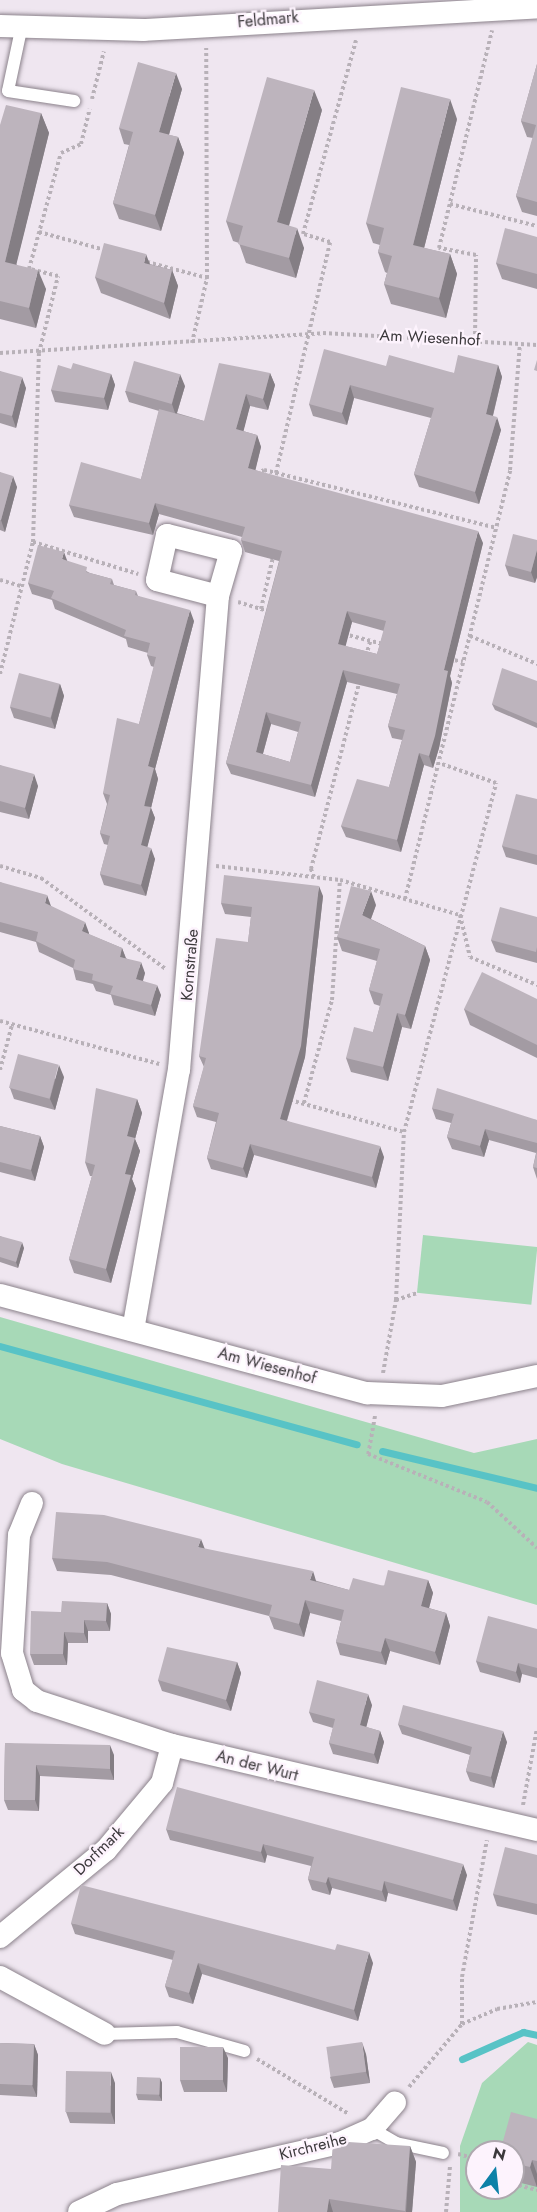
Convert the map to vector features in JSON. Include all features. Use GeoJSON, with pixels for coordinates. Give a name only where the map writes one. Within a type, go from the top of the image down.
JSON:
{"type":"FeatureCollection","features":[{"type":"Feature","properties":{"kind":"street","name":"Feldmark"},"geometry":{"type":"LineString","coordinates":[[11,25],[109,29],[206,26],[537,7]]}},
{"type":"Feature","properties":{"kind":"street","name":"Kornstraße"},"geometry":{"type":"LineString","coordinates":[[132,1330],[189,985],[218,596],[231,551],[167,535],[156,580]]}},
{"type":"Feature","properties":{"kind":"street"},"geometry":{"type":"LineString","coordinates":[[156,580],[218,596]]}},
{"type":"Feature","properties":{"kind":"street","name":"Am Wiesenhof"},"geometry":{"type":"LineString","coordinates":[[0,1295],[132,1330],[378,1402],[442,1396],[537,1376]]}},
{"type":"Feature","properties":{"kind":"street","name":"An der Wurt"},"geometry":{"type":"LineString","coordinates":[[32,1503],[19,1535],[6,1653],[23,1690],[37,1701],[172,1745],[490,1822],[528,1828]]}},
{"type":"Feature","properties":{"kind":"street","name":"Dorfmark"},"geometry":{"type":"LineString","coordinates":[[0,1936],[106,1850],[162,1783],[172,1745]]}},
{"type":"Feature","properties":{"kind":"street"},"geometry":{"type":"LineString","coordinates":[[0,1977],[105,2034]]}},
{"type":"Feature","properties":{"kind":"street","name":"Kirchreihe"},"geometry":{"type":"LineString","coordinates":[[79,2212],[117,2194],[340,2143],[372,2129],[395,2103]]}},
{"type":"Feature","properties":{"kind":"lane"},"geometry":{"type":"LineString","coordinates":[[11,25],[8,91],[74,101]]}},
{"type":"Feature","properties":{"kind":"lane"},"geometry":{"type":"LineString","coordinates":[[105,2034],[177,2032],[244,2051]]}},
{"type":"Feature","properties":{"kind":"lane"},"geometry":{"type":"LineString","coordinates":[[372,2129],[396,2143],[443,2153]]}},
{"type":"Feature","properties":{"kind":"path"},"geometry":{"type":"LineString","coordinates":[[475,340],[476,255],[439,248],[496,11]]}},
{"type":"Feature","properties":{"kind":"path"},"geometry":{"type":"LineString","coordinates":[[276,473],[330,242],[303,234],[362,16]]}},
{"type":"Feature","properties":{"kind":"path"},"geometry":{"type":"LineString","coordinates":[[192,343],[207,279],[206,26]]}},
{"type":"Feature","properties":{"kind":"path"},"geometry":{"type":"LineString","coordinates":[[0,674],[33,542],[39,353],[58,276],[29,269],[61,153],[81,144],[109,29]]}},
{"type":"Feature","properties":{"kind":"path"},"geometry":{"type":"LineString","coordinates":[[450,204],[537,226]]}},
{"type":"Feature","properties":{"kind":"path"},"geometry":{"type":"LineString","coordinates":[[39,232],[117,254]]}},
{"type":"Feature","properties":{"kind":"path"},"geometry":{"type":"LineString","coordinates":[[140,260],[207,279]]}},
{"type":"Feature","properties":{"kind":"path","name":"Am Wiesenhof"},"geometry":{"type":"LineString","coordinates":[[0,353],[39,353],[322,333],[537,345]]}},
{"type":"Feature","properties":{"kind":"path"},"geometry":{"type":"LineString","coordinates":[[405,899],[510,470],[520,344]]}},
{"type":"Feature","properties":{"kind":"path"},"geometry":{"type":"LineString","coordinates":[[251,477],[264,470],[496,528]]}},
{"type":"Feature","properties":{"kind":"path"},"geometry":{"type":"LineString","coordinates":[[290,488],[292,477]]}},
{"type":"Feature","properties":{"kind":"path"},"geometry":{"type":"LineString","coordinates":[[33,542],[156,580]]}},
{"type":"Feature","properties":{"kind":"path"},"geometry":{"type":"LineString","coordinates":[[261,609],[274,554]]}},
{"type":"Feature","properties":{"kind":"path"},"geometry":{"type":"LineString","coordinates":[[0,580],[21,586]]}},
{"type":"Feature","properties":{"kind":"path"},"geometry":{"type":"LineString","coordinates":[[218,596],[282,616]]}},
{"type":"Feature","properties":{"kind":"path"},"geometry":{"type":"LineString","coordinates":[[337,632],[393,647]]}},
{"type":"Feature","properties":{"kind":"path"},"geometry":{"type":"LineString","coordinates":[[470,636],[537,664]]}},
{"type":"Feature","properties":{"kind":"path"},"geometry":{"type":"LineString","coordinates":[[364,664],[370,642]]}},
{"type":"Feature","properties":{"kind":"path"},"geometry":{"type":"LineString","coordinates":[[440,657],[463,662]]}},
{"type":"Feature","properties":{"kind":"path"},"geometry":{"type":"LineString","coordinates":[[314,877],[361,676]]}},
{"type":"Feature","properties":{"kind":"path"},"geometry":{"type":"LineString","coordinates":[[439,763],[496,783],[404,1132],[396,1300],[368,1454],[487,1502],[537,1548]]}},
{"type":"Feature","properties":{"kind":"path"},"geometry":{"type":"LineString","coordinates":[[198,864],[340,880],[460,915]]}},
{"type":"Feature","properties":{"kind":"path"},"geometry":{"type":"LineString","coordinates":[[0,866],[41,878],[189,985]]}},
{"type":"Feature","properties":{"kind":"path"},"geometry":{"type":"LineString","coordinates":[[304,1103],[332,1000],[340,880]]}},
{"type":"Feature","properties":{"kind":"path"},"geometry":{"type":"LineString","coordinates":[[460,915],[470,957],[537,985]]}},
{"type":"Feature","properties":{"kind":"path"},"geometry":{"type":"LineString","coordinates":[[0,1070],[12,1025]]}},
{"type":"Feature","properties":{"kind":"path"},"geometry":{"type":"LineString","coordinates":[[396,1300],[417,1293]]}},
{"type":"Feature","properties":{"kind":"path"},"geometry":{"type":"LineString","coordinates":[[528,1828],[537,1728]]}},
{"type":"Feature","properties":{"kind":"path"},"geometry":{"type":"LineString","coordinates":[[462,2024],[462,1977],[490,1822]]}},
{"type":"Feature","properties":{"kind":"path"},"geometry":{"type":"LineString","coordinates":[[395,2103],[462,2024],[497,2009],[537,2002]]}},
{"type":"Feature","properties":{"kind":"path"},"geometry":{"type":"LineString","coordinates":[[244,2051],[372,2129]]}},
{"type":"Feature","properties":{"kind":"path"},"geometry":{"type":"LineString","coordinates":[[443,2153],[452,2170],[446,2212]]}},
{"type":"Feature","properties":{"kind":"green space"},"geometry":{"type":"Polygon","coordinates":[[[423,1235],[537,1247],[531,1305],[417,1293],[423,1235]]]}},
{"type":"Feature","properties":{"kind":"green space"},"geometry":{"type":"Polygon","coordinates":[[[0,1317],[474,1453],[537,1439],[537,1605],[62,1464],[0,1439],[0,1317]]]}},
{"type":"Feature","properties":{"kind":"green space"},"geometry":{"type":"Polygon","coordinates":[[[528,2042],[537,2045],[537,2212],[460,2212],[460,2146],[482,2083],[528,2042]]]}},
{"type":"Feature","properties":{"kind":"building"},"geometry":{"type":"Polygon","coordinates":[[[138,62],[176,73],[159,132],[178,137],[155,215],[113,203],[133,132],[119,128],[138,62]]]}},
{"type":"Feature","properties":{"kind":"building"},"geometry":{"type":"Polygon","coordinates":[[[537,64],[537,202],[516,196],[536,125],[521,121],[537,64]]]}},
{"type":"Feature","properties":{"kind":"building"},"geometry":{"type":"Polygon","coordinates":[[[267,77],[314,90],[277,222],[297,228],[289,258],[238,244],[243,226],[226,221],[267,77]]]}},
{"type":"Feature","properties":{"kind":"building"},"geometry":{"type":"Polygon","coordinates":[[[401,87],[450,99],[413,245],[450,254],[439,298],[384,284],[392,256],[378,252],[384,228],[366,223],[401,87]]]}},
{"type":"Feature","properties":{"kind":"building"},"geometry":{"type":"Polygon","coordinates":[[[6,105],[41,113],[5,262],[38,270],[29,308],[0,301],[0,125],[6,105]]]}},
{"type":"Feature","properties":{"kind":"building"},"geometry":{"type":"Polygon","coordinates":[[[505,228],[537,237],[537,274],[496,263],[505,228]]]}},
{"type":"Feature","properties":{"kind":"building"},"geometry":{"type":"Polygon","coordinates":[[[104,243],[146,254],[144,263],[172,270],[164,303],[95,277],[104,243]]]}},
{"type":"Feature","properties":{"kind":"building"},"geometry":{"type":"Polygon","coordinates":[[[324,349],[386,366],[389,355],[454,373],[458,355],[498,365],[486,414],[497,417],[475,492],[414,474],[434,408],[350,385],[342,413],[309,404],[324,349]]]}},
{"type":"Feature","properties":{"kind":"building"},"geometry":{"type":"Polygon","coordinates":[[[134,361],[180,374],[172,404],[125,391],[134,361]]]}},
{"type":"Feature","properties":{"kind":"building"},"geometry":{"type":"Polygon","coordinates":[[[73,363],[111,374],[104,398],[51,390],[58,365],[71,369],[73,363]]]}},
{"type":"Feature","properties":{"kind":"building"},"geometry":{"type":"Polygon","coordinates":[[[219,363],[270,373],[263,399],[246,394],[236,429],[257,435],[248,468],[478,531],[444,670],[448,671],[435,736],[429,756],[419,753],[397,840],[341,826],[357,779],[389,787],[405,730],[388,726],[400,684],[343,670],[311,785],[226,763],[282,551],[241,540],[245,527],[155,503],[149,523],[69,505],[81,462],[141,479],[159,409],[204,421],[219,363]],[[347,611],[338,644],[377,654],[386,621],[347,611]],[[266,712],[256,752],[290,762],[301,722],[266,712]]]}},
{"type":"Feature","properties":{"kind":"building"},"geometry":{"type":"Polygon","coordinates":[[[0,371],[22,377],[12,416],[0,413],[0,371]]]}},
{"type":"Feature","properties":{"kind":"building"},"geometry":{"type":"Polygon","coordinates":[[[0,472],[13,476],[1,520],[0,520],[0,472]]]}},
{"type":"Feature","properties":{"kind":"building"},"geometry":{"type":"Polygon","coordinates":[[[513,534],[537,540],[537,550],[531,572],[505,565],[513,534]]]}},
{"type":"Feature","properties":{"kind":"building"},"geometry":{"type":"Polygon","coordinates":[[[38,545],[64,552],[62,559],[87,567],[86,572],[112,579],[110,584],[136,591],[135,595],[190,610],[148,766],[154,768],[144,806],[151,807],[141,845],[151,848],[141,885],[100,874],[110,836],[100,833],[110,795],[103,793],[117,718],[139,724],[156,657],[147,655],[150,643],[124,636],[126,630],[51,598],[54,591],[28,583],[38,545]]]}},
{"type":"Feature","properties":{"kind":"building"},"geometry":{"type":"Polygon","coordinates":[[[502,668],[537,681],[537,723],[492,704],[502,668]]]}},
{"type":"Feature","properties":{"kind":"building"},"geometry":{"type":"Polygon","coordinates":[[[19,673],[60,684],[51,718],[10,707],[19,673]]]}},
{"type":"Feature","properties":{"kind":"building"},"geometry":{"type":"Polygon","coordinates":[[[0,765],[34,774],[25,808],[0,801],[0,765]]]}},
{"type":"Feature","properties":{"kind":"building"},"geometry":{"type":"Polygon","coordinates":[[[516,794],[537,799],[537,855],[502,846],[516,794]]]}},
{"type":"Feature","properties":{"kind":"building"},"geometry":{"type":"Polygon","coordinates":[[[224,875],[319,886],[301,1046],[280,1119],[380,1146],[372,1177],[250,1144],[243,1168],[207,1158],[219,1113],[193,1106],[206,1058],[199,1056],[216,938],[248,942],[252,907],[221,903],[224,875]]]}},
{"type":"Feature","properties":{"kind":"building"},"geometry":{"type":"Polygon","coordinates":[[[0,882],[47,895],[45,903],[85,922],[82,931],[122,948],[120,957],[141,962],[136,979],[157,985],[151,1005],[110,994],[113,986],[92,980],[93,974],[73,969],[75,960],[36,941],[38,932],[0,922],[0,882]]]}},
{"type":"Feature","properties":{"kind":"building"},"geometry":{"type":"Polygon","coordinates":[[[351,886],[371,891],[362,915],[425,946],[405,1015],[397,1013],[383,1067],[346,1058],[354,1027],[373,1032],[383,994],[369,990],[380,949],[337,937],[351,886]]]}},
{"type":"Feature","properties":{"kind":"building"},"geometry":{"type":"Polygon","coordinates":[[[500,907],[537,917],[536,952],[491,940],[500,907]]]}},
{"type":"Feature","properties":{"kind":"building"},"geometry":{"type":"Polygon","coordinates":[[[482,972],[537,999],[537,1045],[464,1009],[482,972]]]}},
{"type":"Feature","properties":{"kind":"building"},"geometry":{"type":"Polygon","coordinates":[[[18,1054],[59,1065],[50,1099],[9,1088],[18,1054]]]}},
{"type":"Feature","properties":{"kind":"building"},"geometry":{"type":"Polygon","coordinates":[[[96,1088],[137,1099],[127,1136],[135,1138],[125,1174],[131,1175],[106,1269],[69,1259],[95,1165],[85,1162],[96,1088]]]}},
{"type":"Feature","properties":{"kind":"building"},"geometry":{"type":"Polygon","coordinates":[[[437,1088],[537,1120],[537,1143],[485,1129],[480,1146],[447,1137],[454,1114],[432,1108],[437,1088]]]}},
{"type":"Feature","properties":{"kind":"building"},"geometry":{"type":"Polygon","coordinates":[[[0,1126],[40,1136],[31,1170],[0,1162],[0,1126]]]}},
{"type":"Feature","properties":{"kind":"building"},"geometry":{"type":"Polygon","coordinates":[[[537,1151],[537,1168],[533,1167],[537,1151]]]}},
{"type":"Feature","properties":{"kind":"building"},"geometry":{"type":"Polygon","coordinates":[[[0,1236],[22,1242],[16,1262],[0,1257],[0,1236]]]}},
{"type":"Feature","properties":{"kind":"building"},"geometry":{"type":"Polygon","coordinates":[[[56,1512],[104,1515],[201,1539],[198,1547],[313,1571],[310,1580],[349,1590],[353,1578],[384,1586],[388,1570],[428,1580],[421,1606],[446,1613],[435,1652],[385,1638],[381,1652],[336,1642],[344,1610],[305,1600],[299,1624],[269,1616],[272,1605],[107,1562],[52,1558],[56,1512]]]}},
{"type":"Feature","properties":{"kind":"building"},"geometry":{"type":"Polygon","coordinates":[[[62,1601],[107,1603],[106,1621],[84,1620],[84,1633],[64,1632],[63,1654],[30,1654],[31,1611],[61,1612],[62,1601]]]}},
{"type":"Feature","properties":{"kind":"building"},"geometry":{"type":"Polygon","coordinates":[[[488,1616],[537,1629],[537,1668],[518,1663],[516,1672],[476,1661],[488,1616]]]}},
{"type":"Feature","properties":{"kind":"building"},"geometry":{"type":"Polygon","coordinates":[[[167,1647],[237,1662],[226,1700],[158,1680],[167,1647]]]}},
{"type":"Feature","properties":{"kind":"building"},"geometry":{"type":"Polygon","coordinates":[[[317,1680],[368,1694],[360,1725],[380,1731],[374,1754],[329,1743],[335,1719],[309,1712],[317,1680]]]}},
{"type":"Feature","properties":{"kind":"building"},"geometry":{"type":"Polygon","coordinates":[[[403,1705],[503,1731],[491,1777],[466,1771],[472,1747],[398,1724],[403,1705]]]}},
{"type":"Feature","properties":{"kind":"building"},"geometry":{"type":"Polygon","coordinates":[[[5,1743],[110,1745],[110,1769],[36,1765],[35,1800],[4,1800],[5,1743]]]}},
{"type":"Feature","properties":{"kind":"building"},"geometry":{"type":"Polygon","coordinates":[[[177,1787],[463,1864],[453,1900],[384,1881],[382,1891],[328,1877],[326,1883],[308,1879],[314,1857],[263,1844],[261,1852],[166,1829],[177,1787]]]}},
{"type":"Feature","properties":{"kind":"building"},"geometry":{"type":"Polygon","coordinates":[[[505,1847],[537,1855],[537,1904],[493,1894],[505,1847]]]}},
{"type":"Feature","properties":{"kind":"building"},"geometry":{"type":"Polygon","coordinates":[[[81,1885],[335,1950],[337,1944],[369,1952],[354,2010],[198,1963],[189,1993],[165,1986],[175,1951],[71,1923],[81,1885]]]}},
{"type":"Feature","properties":{"kind":"building"},"geometry":{"type":"Polygon","coordinates":[[[362,2042],[366,2072],[331,2077],[326,2047],[362,2042]]]}},
{"type":"Feature","properties":{"kind":"building"},"geometry":{"type":"Polygon","coordinates":[[[0,2043],[34,2044],[33,2085],[0,2084],[0,2043]]]}},
{"type":"Feature","properties":{"kind":"building"},"geometry":{"type":"Polygon","coordinates":[[[180,2047],[223,2047],[223,2080],[180,2080],[180,2047]]]}},
{"type":"Feature","properties":{"kind":"building"},"geometry":{"type":"Polygon","coordinates":[[[66,2071],[111,2072],[110,2113],[65,2112],[66,2071]]]}},
{"type":"Feature","properties":{"kind":"building"},"geometry":{"type":"Polygon","coordinates":[[[137,2077],[160,2078],[159,2095],[136,2094],[137,2077]]]}},
{"type":"Feature","properties":{"kind":"building"},"geometry":{"type":"Polygon","coordinates":[[[511,2112],[537,2119],[537,2161],[532,2160],[530,2167],[525,2166],[525,2140],[503,2140],[511,2112]]]}},
{"type":"Feature","properties":{"kind":"building"},"geometry":{"type":"Polygon","coordinates":[[[333,2141],[410,2146],[405,2211],[329,2199],[327,2212],[278,2212],[281,2165],[331,2169],[333,2141]]]}},
{"type":"Feature","properties":{"kind":"waterway"},"geometry":{"type":"LineString","coordinates":[[0,1346],[357,1444]]}},
{"type":"Feature","properties":{"kind":"waterway"},"geometry":{"type":"LineString","coordinates":[[382,1451],[537,1488]]}},
{"type":"Feature","properties":{"kind":"waterway"},"geometry":{"type":"LineString","coordinates":[[462,2059],[523,2032],[537,2035]]}}]}
